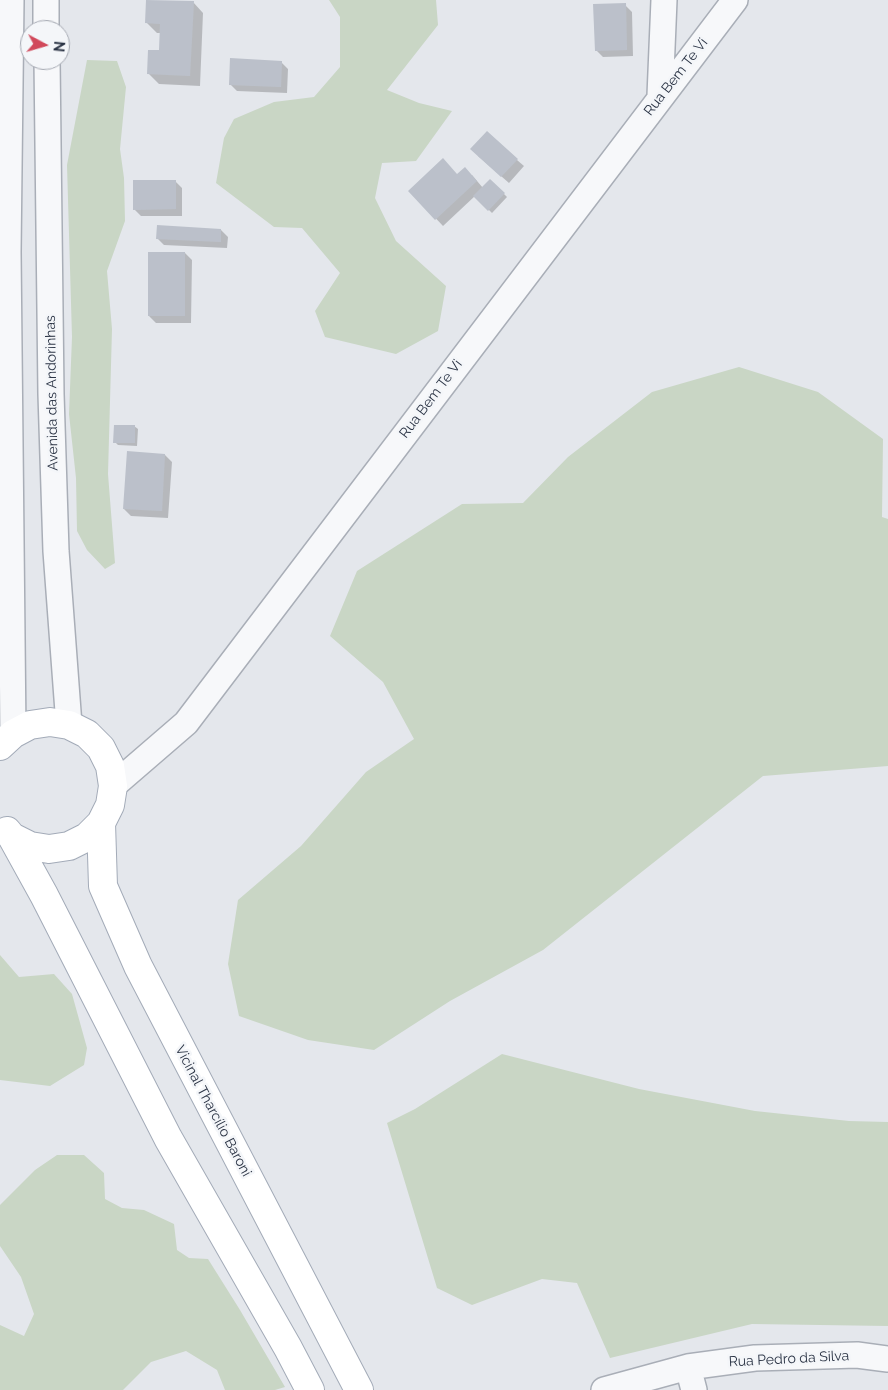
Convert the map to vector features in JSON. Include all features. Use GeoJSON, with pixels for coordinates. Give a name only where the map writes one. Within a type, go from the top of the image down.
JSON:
{"type":"FeatureCollection","features":[{"type":"Feature","properties":{"kind":"main road"},"geometry":{"type":"LineString","coordinates":[[4,735],[30,725],[50,722],[69,725],[87,734],[101,748],[110,766],[113,786],[110,805],[100,823],[86,837],[69,846],[49,849],[30,846],[6,830]]}},
{"type":"Feature","properties":{"kind":"main road","name":"Vicinal Tharcílio Baroni"},"geometry":{"type":"LineString","coordinates":[[100,823],[103,886],[138,966],[359,1390]]}},
{"type":"Feature","properties":{"kind":"main road"},"geometry":{"type":"LineString","coordinates":[[6,830],[44,895],[168,1138],[310,1390]]}},
{"type":"Feature","properties":{"kind":"street"},"geometry":{"type":"LineString","coordinates":[[46,0],[46,20]]}},
{"type":"Feature","properties":{"kind":"street"},"geometry":{"type":"LineString","coordinates":[[660,96],[664,0]]}},
{"type":"Feature","properties":{"kind":"street","name":"Rua Bem Te Vi"},"geometry":{"type":"LineString","coordinates":[[113,786],[186,723],[660,96],[735,0]]}},
{"type":"Feature","properties":{"kind":"street"},"geometry":{"type":"LineString","coordinates":[[4,735],[8,252],[7,15]]}},
{"type":"Feature","properties":{"kind":"street","name":"Avenida das Andorinhas"},"geometry":{"type":"LineString","coordinates":[[47,70],[51,384],[56,551],[69,725]]}},
{"type":"Feature","properties":{"kind":"street","name":"Rua Pedro da Silva"},"geometry":{"type":"LineString","coordinates":[[604,1390],[691,1379],[755,1358],[857,1355],[888,1359]]}},
{"type":"Feature","properties":{"kind":"green space"},"geometry":{"type":"Polygon","coordinates":[[[329,0],[436,0],[438,25],[387,90],[419,103],[452,111],[416,161],[382,163],[375,198],[396,241],[446,286],[438,331],[396,354],[325,337],[315,311],[340,273],[302,228],[274,227],[216,183],[224,138],[234,119],[274,102],[314,97],[340,67],[340,17],[329,0]]]}},
{"type":"Feature","properties":{"kind":"green space"},"geometry":{"type":"Polygon","coordinates":[[[87,60],[117,61],[126,87],[120,149],[124,178],[125,221],[107,271],[112,329],[108,474],[115,563],[105,569],[87,550],[77,531],[76,478],[69,414],[72,337],[67,165],[87,60]]]}},
{"type":"Feature","properties":{"kind":"green space"},"geometry":{"type":"Polygon","coordinates":[[[739,367],[818,392],[883,439],[882,517],[888,519],[888,766],[763,776],[543,950],[450,1001],[374,1050],[308,1040],[239,1016],[228,964],[238,900],[301,846],[366,772],[414,739],[383,682],[330,636],[357,571],[462,504],[523,503],[568,457],[652,392],[739,367]]]}},
{"type":"Feature","properties":{"kind":"green space"},"geometry":{"type":"Polygon","coordinates":[[[0,955],[19,977],[54,974],[72,994],[87,1048],[84,1065],[50,1086],[0,1080],[0,955]]]}},
{"type":"Feature","properties":{"kind":"green space"},"geometry":{"type":"Polygon","coordinates":[[[502,1054],[639,1089],[755,1111],[849,1121],[888,1122],[888,1326],[752,1324],[610,1358],[577,1283],[542,1279],[472,1305],[437,1288],[387,1123],[415,1109],[502,1054]]]}},
{"type":"Feature","properties":{"kind":"green space"},"geometry":{"type":"Polygon","coordinates":[[[57,1155],[84,1155],[104,1173],[105,1199],[122,1208],[144,1210],[174,1224],[177,1250],[189,1258],[208,1259],[285,1387],[275,1390],[225,1390],[217,1370],[186,1351],[151,1362],[123,1390],[0,1390],[0,1325],[24,1336],[34,1314],[21,1277],[0,1246],[0,1205],[35,1170],[57,1155]]]}},
{"type":"Feature","properties":{"kind":"building"},"geometry":{"type":"Polygon","coordinates":[[[146,0],[194,1],[190,76],[147,74],[148,50],[159,50],[160,24],[145,23],[146,0]]]}},
{"type":"Feature","properties":{"kind":"building"},"geometry":{"type":"Polygon","coordinates":[[[626,3],[627,50],[595,51],[593,4],[626,3]]]}},
{"type":"Feature","properties":{"kind":"building"},"geometry":{"type":"Polygon","coordinates":[[[230,58],[282,61],[281,87],[229,85],[230,58]]]}},
{"type":"Feature","properties":{"kind":"building"},"geometry":{"type":"Polygon","coordinates":[[[487,131],[518,159],[501,177],[470,149],[487,131]]]}},
{"type":"Feature","properties":{"kind":"building"},"geometry":{"type":"Polygon","coordinates":[[[443,158],[457,174],[465,167],[477,181],[435,220],[408,191],[443,158]]]}},
{"type":"Feature","properties":{"kind":"building"},"geometry":{"type":"Polygon","coordinates":[[[490,179],[505,193],[488,211],[473,196],[490,179]]]}},
{"type":"Feature","properties":{"kind":"building"},"geometry":{"type":"Polygon","coordinates":[[[133,180],[176,180],[176,209],[133,210],[133,180]]]}},
{"type":"Feature","properties":{"kind":"building"},"geometry":{"type":"Polygon","coordinates":[[[157,225],[221,229],[221,242],[156,239],[157,225]]]}},
{"type":"Feature","properties":{"kind":"building"},"geometry":{"type":"Polygon","coordinates":[[[148,252],[185,252],[185,316],[148,316],[148,252]]]}},
{"type":"Feature","properties":{"kind":"building"},"geometry":{"type":"Polygon","coordinates":[[[114,425],[135,425],[135,443],[113,443],[114,425]]]}},
{"type":"Feature","properties":{"kind":"building"},"geometry":{"type":"Polygon","coordinates":[[[127,451],[165,454],[162,511],[123,509],[127,451]]]}}]}
